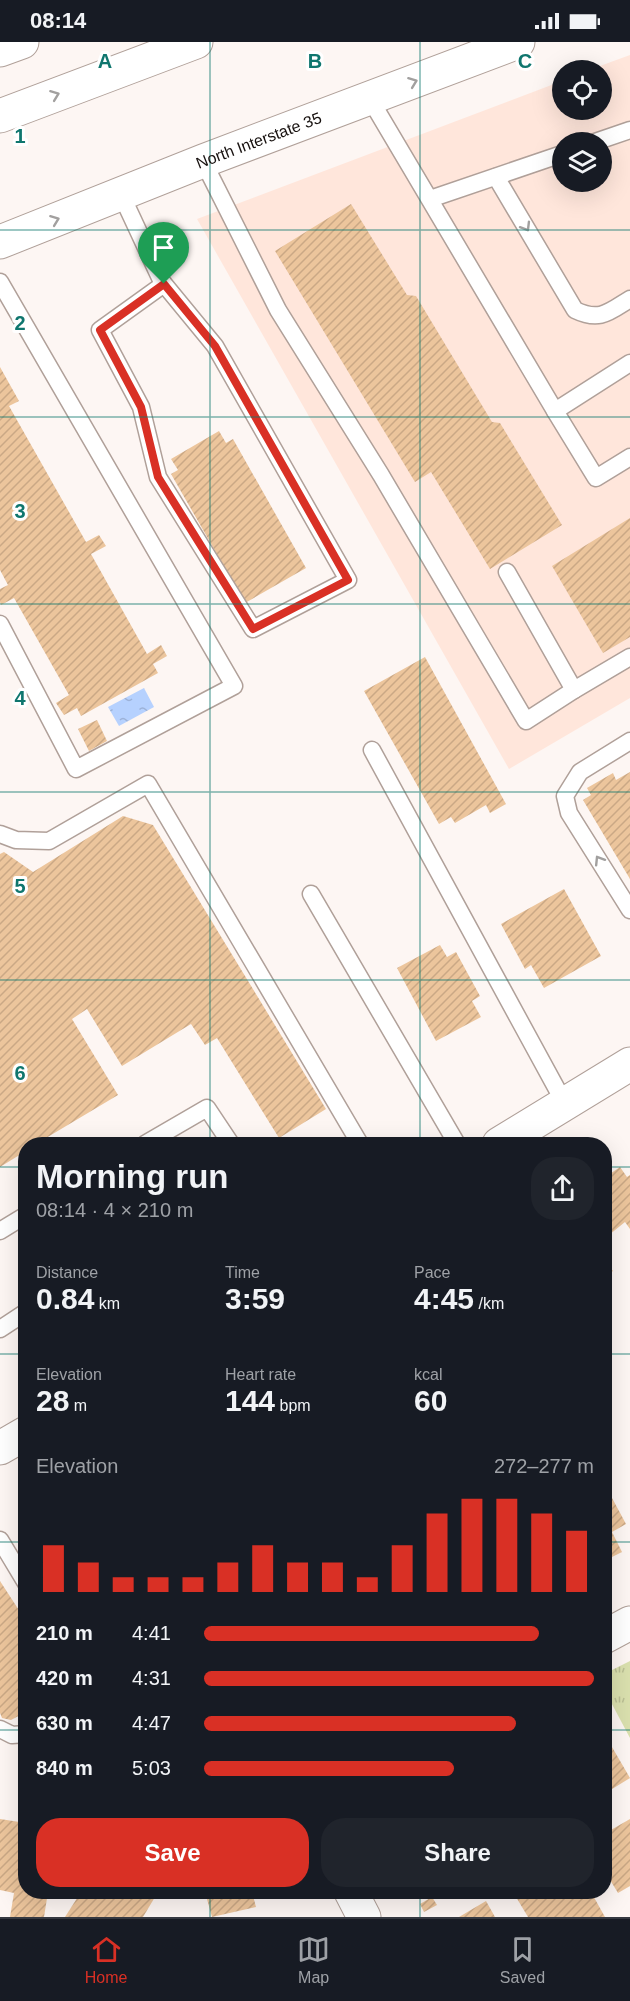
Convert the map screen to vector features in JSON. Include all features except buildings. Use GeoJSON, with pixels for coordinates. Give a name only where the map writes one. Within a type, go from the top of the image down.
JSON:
{"type":"FeatureCollection","features":[{"type":"Feature","properties":{"kind":"main road"},"geometry":{"type":"LineString","coordinates":[[0,51],[22,42]]}},
{"type":"Feature","properties":{"kind":"main road"},"geometry":{"type":"LineString","coordinates":[[0,116],[196,42]]}},
{"type":"Feature","properties":{"kind":"main road","name":"North Interstate 35"},"geometry":{"type":"LineString","coordinates":[[0,242],[203,161],[518,42]]}},
{"type":"Feature","properties":{"kind":"main road"},"geometry":{"type":"LineString","coordinates":[[511,1137],[630,1064]]}},
{"type":"Feature","properties":{"kind":"main road"},"geometry":{"type":"LineString","coordinates":[[0,1448],[18,1438]]}},
{"type":"Feature","properties":{"kind":"main road"},"geometry":{"type":"LineString","coordinates":[[612,1633],[630,1623]]}},
{"type":"Feature","properties":{"kind":"main road"},"geometry":{"type":"LineString","coordinates":[[355,1899],[364,1917]]}},
{"type":"Feature","properties":{"kind":"lane"},"geometry":{"type":"LineString","coordinates":[[370,99],[596,478],[630,457]]}},
{"type":"Feature","properties":{"kind":"lane"},"geometry":{"type":"LineString","coordinates":[[612,136],[630,130]]}},
{"type":"Feature","properties":{"kind":"lane"},"geometry":{"type":"LineString","coordinates":[[430,199],[552,157]]}},
{"type":"Feature","properties":{"kind":"lane"},"geometry":{"type":"LineString","coordinates":[[203,161],[278,310],[381,475],[526,721],[630,657]]}},
{"type":"Feature","properties":{"kind":"lane"},"geometry":{"type":"LineString","coordinates":[[496,177],[575,310],[589,317],[603,315],[630,299]]}},
{"type":"Feature","properties":{"kind":"lane"},"geometry":{"type":"LineString","coordinates":[[121,194],[164,284],[215,346],[348,580],[253,629],[158,477],[141,407],[100,330],[164,284]]}},
{"type":"Feature","properties":{"kind":"lane"},"geometry":{"type":"LineString","coordinates":[[0,282],[234,686],[76,769],[0,624]]}},
{"type":"Feature","properties":{"kind":"lane"},"geometry":{"type":"LineString","coordinates":[[555,411],[630,363]]}},
{"type":"Feature","properties":{"kind":"lane"},"geometry":{"type":"LineString","coordinates":[[507,572],[574,690]]}},
{"type":"Feature","properties":{"kind":"lane"},"geometry":{"type":"LineString","coordinates":[[630,741],[580,772],[565,796],[569,813],[630,910]]}},
{"type":"Feature","properties":{"kind":"lane"},"geometry":{"type":"LineString","coordinates":[[372,750],[565,1104]]}},
{"type":"Feature","properties":{"kind":"lane"},"geometry":{"type":"LineString","coordinates":[[0,834],[16,840],[49,841],[148,784],[356,1137]]}},
{"type":"Feature","properties":{"kind":"lane"},"geometry":{"type":"LineString","coordinates":[[311,894],[453,1137]]}},
{"type":"Feature","properties":{"kind":"lane"},"geometry":{"type":"LineString","coordinates":[[157,1137],[207,1108],[226,1137]]}},
{"type":"Feature","properties":{"kind":"lane"},"geometry":{"type":"LineString","coordinates":[[0,1231],[18,1220]]}},
{"type":"Feature","properties":{"kind":"lane"},"geometry":{"type":"LineString","coordinates":[[0,1329],[18,1317]]}},
{"type":"Feature","properties":{"kind":"lane"},"geometry":{"type":"LineString","coordinates":[[0,1540],[18,1570]]}},
{"type":"Feature","properties":{"kind":"lane"},"geometry":{"type":"LineString","coordinates":[[0,1729],[12,1735],[18,1735]]}},
{"type":"Feature","properties":{"kind":"shaded area"},"geometry":{"type":"Polygon","coordinates":[[[630,55],[630,698],[509,769],[197,219],[552,85],[552,120],[612,120],[612,62],[630,55]]]}},
{"type":"Feature","properties":{"kind":"green space"},"geometry":{"type":"Polygon","coordinates":[[[630,1661],[630,1738],[612,1704],[612,1670],[630,1661]]]}},
{"type":"Feature","properties":{"kind":"water"},"geometry":{"type":"Polygon","coordinates":[[[144,688],[154,707],[119,726],[108,707],[144,688]]]}},
{"type":"Feature","properties":{"kind":"route"},"geometry":{"type":"LineString","coordinates":[[164,284],[215,346],[348,580],[253,629],[158,477],[141,407],[100,330],[164,284]]}}]}
